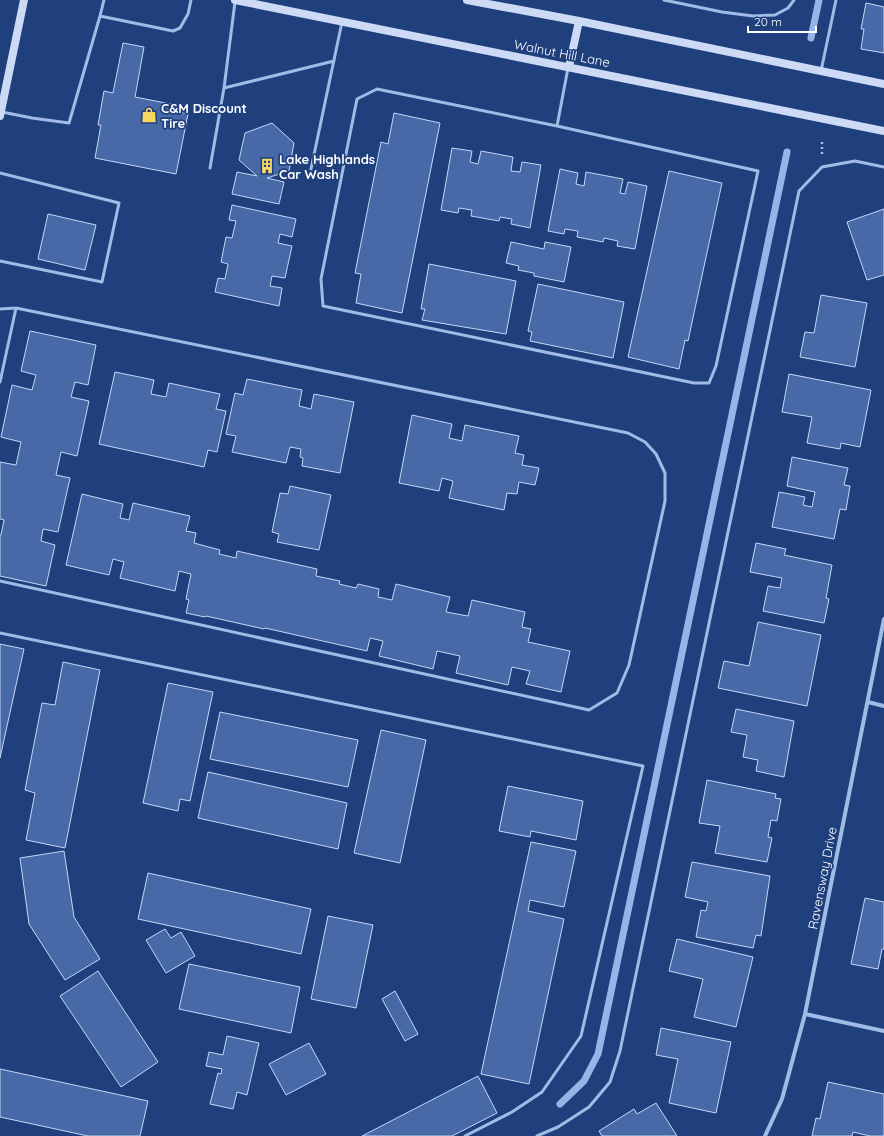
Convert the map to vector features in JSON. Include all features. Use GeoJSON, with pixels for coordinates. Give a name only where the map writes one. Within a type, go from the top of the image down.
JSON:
{"type":"FeatureCollection","features":[{"type":"Feature","properties":{"kind":"main road"},"geometry":{"type":"LineString","coordinates":[[0,114],[24,0]]}},
{"type":"Feature","properties":{"kind":"main road","name":"Walnut Hill Lane"},"geometry":{"type":"LineString","coordinates":[[235,0],[884,131]]}},
{"type":"Feature","properties":{"kind":"main road"},"geometry":{"type":"LineString","coordinates":[[467,0],[579,21],[884,84]]}},
{"type":"Feature","properties":{"kind":"main road"},"geometry":{"type":"LineString","coordinates":[[569,67],[579,21]]}},
{"type":"Feature","properties":{"kind":"street","name":"Ravensway Drive"},"geometry":{"type":"LineString","coordinates":[[765,1136],[782,1099],[805,1014],[884,619]]}},
{"type":"Feature","properties":{"kind":"street"},"geometry":{"type":"LineString","coordinates":[[868,702],[884,706]]}},
{"type":"Feature","properties":{"kind":"street"},"geometry":{"type":"LineString","coordinates":[[805,1014],[884,1031]]}},
{"type":"Feature","properties":{"kind":"lane"},"geometry":{"type":"LineString","coordinates":[[0,114],[69,123],[104,0]]}},
{"type":"Feature","properties":{"kind":"lane"},"geometry":{"type":"LineString","coordinates":[[100,16],[173,31],[180,28],[188,14],[191,0]]}},
{"type":"Feature","properties":{"kind":"lane"},"geometry":{"type":"LineString","coordinates":[[210,168],[224,88],[235,0]]}},
{"type":"Feature","properties":{"kind":"lane"},"geometry":{"type":"LineString","coordinates":[[664,0],[722,12],[753,16],[775,15],[788,8],[794,0]]}},
{"type":"Feature","properties":{"kind":"lane"},"geometry":{"type":"LineString","coordinates":[[821,71],[836,0]]}},
{"type":"Feature","properties":{"kind":"lane"},"geometry":{"type":"LineString","coordinates":[[311,169],[342,22]]}},
{"type":"Feature","properties":{"kind":"lane"},"geometry":{"type":"LineString","coordinates":[[224,88],[334,61]]}},
{"type":"Feature","properties":{"kind":"lane"},"geometry":{"type":"LineString","coordinates":[[557,126],[569,67]]}},
{"type":"Feature","properties":{"kind":"lane"},"geometry":{"type":"LineString","coordinates":[[376,89],[557,126],[758,172],[716,366],[709,383],[694,383],[323,306],[321,279],[357,99],[376,89]]}},
{"type":"Feature","properties":{"kind":"lane"},"geometry":{"type":"LineString","coordinates":[[537,1136],[558,1127],[590,1107],[610,1082],[620,1051],[799,191],[822,167],[855,161],[884,167]]}},
{"type":"Feature","properties":{"kind":"lane"},"geometry":{"type":"LineString","coordinates":[[0,173],[119,203],[102,282],[0,261]]}},
{"type":"Feature","properties":{"kind":"lane"},"geometry":{"type":"LineString","coordinates":[[0,309],[16,308],[628,433],[645,442],[656,454],[665,473],[665,501],[629,665],[617,693],[589,710],[0,581]]}},
{"type":"Feature","properties":{"kind":"lane"},"geometry":{"type":"LineString","coordinates":[[0,382],[16,308]]}},
{"type":"Feature","properties":{"kind":"lane"},"geometry":{"type":"LineString","coordinates":[[0,633],[643,766],[581,1036],[542,1092],[512,1112],[465,1136]]}},
{"type":"Feature","properties":{"kind":"building"},"geometry":{"type":"Polygon","coordinates":[[[866,3],[884,7],[884,53],[861,49],[864,29],[861,29],[866,3]]]}},
{"type":"Feature","properties":{"kind":"building"},"geometry":{"type":"Polygon","coordinates":[[[123,43],[144,47],[135,97],[176,105],[175,111],[188,114],[176,174],[95,158],[101,125],[98,125],[104,91],[113,93],[123,43]]]}},
{"type":"Feature","properties":{"kind":"building"},"geometry":{"type":"Polygon","coordinates":[[[394,113],[440,123],[402,313],[356,303],[361,274],[355,273],[381,142],[388,144],[394,113]]]}},
{"type":"Feature","properties":{"kind":"building","name":"Lake Highlands Car Wash"},"geometry":{"type":"Polygon","coordinates":[[[272,123],[294,143],[289,171],[267,178],[284,182],[279,204],[232,194],[237,172],[257,176],[239,160],[245,133],[272,123]]]}},
{"type":"Feature","properties":{"kind":"building"},"geometry":{"type":"Polygon","coordinates":[[[452,148],[472,151],[470,162],[478,164],[481,151],[513,157],[511,171],[520,172],[522,162],[541,165],[530,228],[511,224],[512,219],[500,217],[499,221],[471,216],[472,210],[459,208],[458,213],[441,210],[452,148]]]}},
{"type":"Feature","properties":{"kind":"building"},"geometry":{"type":"Polygon","coordinates":[[[560,169],[578,173],[576,184],[584,186],[586,172],[623,179],[620,193],[625,194],[628,182],[647,186],[635,249],[617,246],[618,241],[604,238],[603,242],[577,237],[578,231],[565,229],[564,234],[548,231],[560,169]]]}},
{"type":"Feature","properties":{"kind":"building"},"geometry":{"type":"Polygon","coordinates":[[[669,171],[722,183],[688,341],[685,340],[679,369],[628,357],[669,171]]]}},
{"type":"Feature","properties":{"kind":"building"},"geometry":{"type":"Polygon","coordinates":[[[232,205],[296,219],[292,237],[280,234],[278,243],[292,246],[285,278],[272,276],[270,286],[282,288],[279,306],[215,292],[218,278],[225,279],[228,264],[221,262],[226,237],[232,238],[236,221],[229,220],[232,205]]]}},
{"type":"Feature","properties":{"kind":"building"},"geometry":{"type":"Polygon","coordinates":[[[884,209],[884,275],[867,280],[847,222],[884,209]]]}},
{"type":"Feature","properties":{"kind":"building"},"geometry":{"type":"Polygon","coordinates":[[[48,214],[96,225],[85,270],[38,259],[48,214]]]}},
{"type":"Feature","properties":{"kind":"building"},"geometry":{"type":"Polygon","coordinates":[[[511,242],[544,249],[545,242],[571,247],[564,282],[534,276],[534,273],[518,270],[519,266],[506,263],[511,242]]]}},
{"type":"Feature","properties":{"kind":"building"},"geometry":{"type":"Polygon","coordinates":[[[429,264],[516,281],[506,334],[422,320],[425,309],[421,309],[429,264]]]}},
{"type":"Feature","properties":{"kind":"building"},"geometry":{"type":"Polygon","coordinates":[[[538,284],[624,302],[613,358],[530,341],[532,332],[528,331],[538,284]]]}},
{"type":"Feature","properties":{"kind":"building"},"geometry":{"type":"Polygon","coordinates":[[[821,295],[867,303],[855,367],[800,357],[805,332],[814,333],[821,295]]]}},
{"type":"Feature","properties":{"kind":"building"},"geometry":{"type":"Polygon","coordinates":[[[30,331],[96,345],[88,385],[75,382],[71,397],[89,401],[77,456],[61,452],[56,475],[70,478],[58,532],[43,529],[41,541],[55,545],[46,586],[0,576],[0,535],[4,520],[0,519],[0,462],[16,465],[21,442],[1,437],[12,385],[32,390],[36,375],[21,371],[30,331]]]}},
{"type":"Feature","properties":{"kind":"building"},"geometry":{"type":"Polygon","coordinates":[[[115,372],[154,380],[151,394],[166,397],[169,383],[220,394],[216,409],[226,411],[217,452],[208,450],[204,467],[99,444],[115,372]]]}},
{"type":"Feature","properties":{"kind":"building"},"geometry":{"type":"Polygon","coordinates":[[[789,374],[871,390],[860,447],[841,443],[840,449],[807,443],[812,417],[782,412],[789,374]]]}},
{"type":"Feature","properties":{"kind":"building"},"geometry":{"type":"Polygon","coordinates":[[[247,379],[302,390],[299,406],[311,409],[314,394],[354,402],[340,473],[302,466],[303,458],[300,457],[301,449],[290,447],[286,463],[232,452],[236,436],[226,434],[235,393],[243,395],[247,379]]]}},
{"type":"Feature","properties":{"kind":"building"},"geometry":{"type":"Polygon","coordinates":[[[412,415],[452,424],[449,438],[462,441],[465,425],[519,436],[515,453],[524,455],[522,465],[539,468],[535,485],[519,482],[517,494],[507,493],[504,510],[449,498],[453,481],[442,478],[439,491],[399,483],[412,415]]]}},
{"type":"Feature","properties":{"kind":"building"},"geometry":{"type":"Polygon","coordinates":[[[792,457],[848,468],[844,485],[850,486],[846,510],[840,509],[834,539],[772,527],[779,492],[805,497],[803,505],[812,507],[815,492],[787,486],[792,457]]]}},
{"type":"Feature","properties":{"kind":"building"},"geometry":{"type":"Polygon","coordinates":[[[290,486],[331,495],[319,550],[277,542],[279,534],[272,532],[280,493],[288,494],[290,486]]]}},
{"type":"Feature","properties":{"kind":"building"},"geometry":{"type":"Polygon","coordinates":[[[82,494],[123,504],[120,518],[129,520],[133,503],[190,516],[186,531],[196,533],[194,543],[220,550],[219,554],[236,558],[237,551],[317,569],[316,576],[340,581],[339,584],[356,588],[358,584],[379,589],[378,597],[392,600],[396,584],[450,597],[446,612],[468,616],[472,600],[525,612],[522,627],[531,629],[528,642],[570,651],[561,692],[526,684],[530,671],[512,667],[508,685],[456,673],[460,656],[437,651],[433,669],[379,656],[383,641],[370,638],[367,651],[265,628],[186,613],[189,600],[186,599],[191,574],[179,571],[175,591],[120,578],[124,562],[113,559],[109,575],[66,565],[82,494]]]}},
{"type":"Feature","properties":{"kind":"building"},"geometry":{"type":"Polygon","coordinates":[[[756,543],[786,549],[784,555],[832,565],[826,598],[829,599],[824,623],[763,611],[768,586],[780,588],[782,578],[750,572],[756,543]]]}},
{"type":"Feature","properties":{"kind":"building"},"geometry":{"type":"Polygon","coordinates":[[[758,622],[821,635],[807,706],[718,688],[724,661],[749,666],[758,622]]]}},
{"type":"Feature","properties":{"kind":"building"},"geometry":{"type":"Polygon","coordinates":[[[0,644],[24,649],[0,758],[0,644]]]}},
{"type":"Feature","properties":{"kind":"building"},"geometry":{"type":"Polygon","coordinates":[[[63,662],[100,670],[65,848],[26,840],[35,793],[25,790],[42,703],[55,705],[63,662]]]}},
{"type":"Feature","properties":{"kind":"building"},"geometry":{"type":"Polygon","coordinates":[[[168,683],[213,692],[190,801],[180,799],[178,811],[143,803],[168,683]]]}},
{"type":"Feature","properties":{"kind":"building"},"geometry":{"type":"Polygon","coordinates":[[[736,709],[794,721],[784,777],[756,771],[758,760],[743,757],[747,735],[731,732],[736,709]]]}},
{"type":"Feature","properties":{"kind":"building"},"geometry":{"type":"Polygon","coordinates":[[[220,712],[358,740],[348,787],[210,759],[220,712]]]}},
{"type":"Feature","properties":{"kind":"building"},"geometry":{"type":"Polygon","coordinates":[[[381,730],[426,740],[400,863],[354,853],[381,730]]]}},
{"type":"Feature","properties":{"kind":"building"},"geometry":{"type":"Polygon","coordinates":[[[208,772],[347,803],[338,849],[198,818],[208,772]]]}},
{"type":"Feature","properties":{"kind":"building"},"geometry":{"type":"Polygon","coordinates":[[[707,780],[776,794],[775,798],[781,799],[777,821],[771,820],[768,837],[772,838],[767,862],[715,853],[720,826],[699,823],[707,780]]]}},
{"type":"Feature","properties":{"kind":"building"},"geometry":{"type":"Polygon","coordinates":[[[508,786],[583,801],[576,840],[531,831],[530,837],[499,831],[508,786]]]}},
{"type":"Feature","properties":{"kind":"building"},"geometry":{"type":"Polygon","coordinates":[[[531,842],[576,851],[564,907],[530,900],[528,911],[564,919],[529,1084],[481,1074],[531,842]]]}},
{"type":"Feature","properties":{"kind":"building"},"geometry":{"type":"Polygon","coordinates":[[[64,851],[74,917],[100,959],[65,980],[29,924],[20,858],[64,851]]]}},
{"type":"Feature","properties":{"kind":"building"},"geometry":{"type":"Polygon","coordinates":[[[692,862],[770,876],[761,936],[756,935],[753,948],[696,937],[701,910],[706,911],[708,902],[685,897],[692,862]]]}},
{"type":"Feature","properties":{"kind":"building"},"geometry":{"type":"Polygon","coordinates":[[[148,873],[311,909],[301,954],[138,919],[148,873]]]}},
{"type":"Feature","properties":{"kind":"building"},"geometry":{"type":"Polygon","coordinates":[[[865,898],[884,902],[884,949],[882,949],[878,969],[851,964],[865,898]]]}},
{"type":"Feature","properties":{"kind":"building"},"geometry":{"type":"Polygon","coordinates":[[[328,916],[373,925],[356,1008],[311,999],[328,916]]]}},
{"type":"Feature","properties":{"kind":"building"},"geometry":{"type":"Polygon","coordinates":[[[165,929],[171,938],[181,932],[195,956],[166,973],[146,940],[165,929]]]}},
{"type":"Feature","properties":{"kind":"building"},"geometry":{"type":"Polygon","coordinates":[[[677,939],[753,957],[736,1027],[694,1017],[703,979],[669,971],[677,939]]]}},
{"type":"Feature","properties":{"kind":"building"},"geometry":{"type":"Polygon","coordinates":[[[189,964],[300,987],[291,1033],[179,1009],[189,964]]]}},
{"type":"Feature","properties":{"kind":"building"},"geometry":{"type":"Polygon","coordinates":[[[98,971],[158,1062],[121,1087],[60,996],[98,971]]]}},
{"type":"Feature","properties":{"kind":"building"},"geometry":{"type":"Polygon","coordinates":[[[395,991],[418,1034],[405,1041],[382,999],[395,991]]]}},
{"type":"Feature","properties":{"kind":"building"},"geometry":{"type":"Polygon","coordinates":[[[661,1028],[731,1042],[716,1113],[669,1103],[678,1059],[656,1055],[661,1028]]]}},
{"type":"Feature","properties":{"kind":"building"},"geometry":{"type":"Polygon","coordinates":[[[227,1036],[259,1043],[247,1095],[237,1092],[233,1109],[210,1104],[218,1073],[221,1074],[222,1069],[206,1066],[209,1052],[223,1055],[227,1036]]]}},
{"type":"Feature","properties":{"kind":"building"},"geometry":{"type":"Polygon","coordinates":[[[309,1043],[326,1074],[286,1095],[269,1064],[309,1043]]]}},
{"type":"Feature","properties":{"kind":"building"},"geometry":{"type":"Polygon","coordinates":[[[0,1069],[148,1101],[140,1136],[88,1136],[0,1117],[0,1069]]]}},
{"type":"Feature","properties":{"kind":"building"},"geometry":{"type":"Polygon","coordinates":[[[478,1076],[497,1113],[452,1136],[362,1136],[478,1076]]]}},
{"type":"Feature","properties":{"kind":"building"},"geometry":{"type":"Polygon","coordinates":[[[828,1082],[884,1094],[884,1136],[870,1136],[853,1132],[852,1136],[812,1136],[816,1118],[820,1119],[828,1082]]]}},
{"type":"Feature","properties":{"kind":"building"},"geometry":{"type":"Polygon","coordinates":[[[656,1103],[677,1136],[602,1136],[599,1131],[634,1109],[637,1114],[656,1103]]]}},
{"type":"Feature","properties":{"kind":"waterway"},"geometry":{"type":"LineString","coordinates":[[811,38],[819,0]]}},
{"type":"Feature","properties":{"kind":"waterway"},"geometry":{"type":"LineString","coordinates":[[560,1104],[584,1081],[598,1054],[787,152]]}},
{"type":"Feature","properties":{"kind":"place","name":"C&M Discount Tire"},"geometry":{"type":"Point","coordinates":[149,115]}},
{"type":"Feature","properties":{"kind":"place","name":"Lake Highlands Car Wash"},"geometry":{"type":"Point","coordinates":[267,166]}}]}
